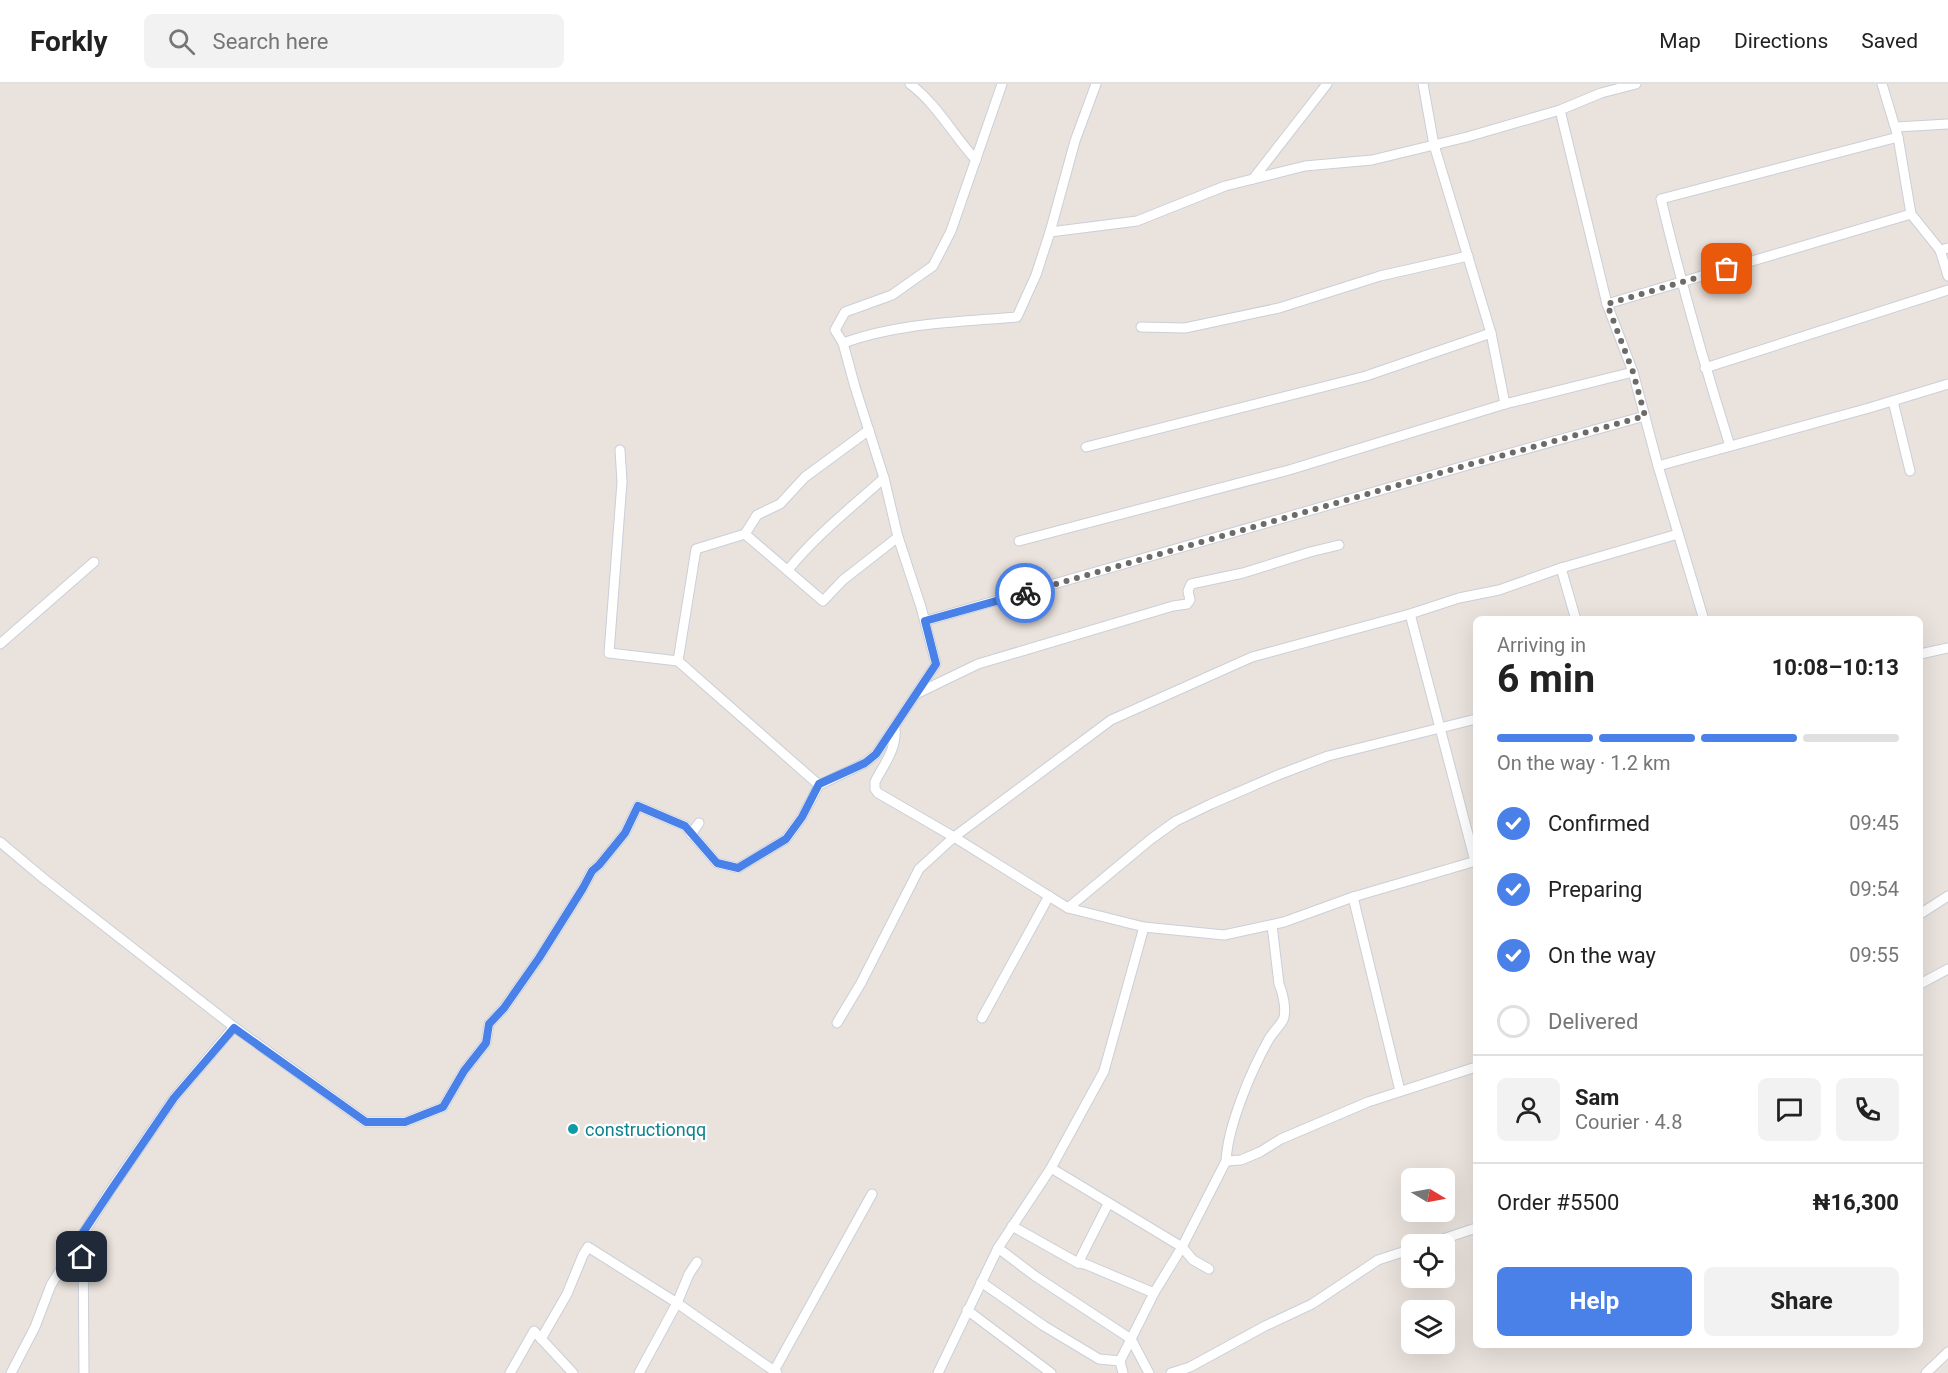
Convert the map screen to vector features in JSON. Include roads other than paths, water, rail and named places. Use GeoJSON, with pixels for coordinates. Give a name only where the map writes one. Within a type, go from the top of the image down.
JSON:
{"type":"FeatureCollection","features":[{"type":"Feature","properties":{"kind":"street"},"geometry":{"type":"LineString","coordinates":[[910,84],[927,97],[959,142],[976,160]]}},
{"type":"Feature","properties":{"kind":"street"},"geometry":{"type":"LineString","coordinates":[[0,842],[234,1028],[366,1122],[405,1122],[443,1107],[464,1071],[486,1043],[489,1024],[504,1008],[539,958],[592,871],[625,833],[638,806],[685,826],[717,863],[738,868],[786,839],[802,817],[819,784],[865,763],[876,754],[936,664],[898,537],[884,478],[843,344],[835,330],[844,312],[892,295],[933,266],[951,231],[1002,84]]}},
{"type":"Feature","properties":{"kind":"street"},"geometry":{"type":"LineString","coordinates":[[843,344],[868,334],[894,328],[1017,317],[1036,274],[1075,141],[1096,84]]}},
{"type":"Feature","properties":{"kind":"street"},"geometry":{"type":"LineString","coordinates":[[1253,178],[1327,84]]}},
{"type":"Feature","properties":{"kind":"street"},"geometry":{"type":"LineString","coordinates":[[1423,84],[1434,145],[1491,333],[1505,404]]}},
{"type":"Feature","properties":{"kind":"street"},"geometry":{"type":"LineString","coordinates":[[1050,232],[1137,221],[1225,186],[1253,178],[1305,166],[1372,160],[1434,145],[1560,110],[1600,89],[1636,84]]}},
{"type":"Feature","properties":{"kind":"street"},"geometry":{"type":"LineString","coordinates":[[1882,84],[1897,132],[1911,214],[1944,249],[1948,276]]}},
{"type":"Feature","properties":{"kind":"street"},"geometry":{"type":"LineString","coordinates":[[1560,110],[1607,304],[1633,372],[1658,466],[1703,616]]}},
{"type":"Feature","properties":{"kind":"street"},"geometry":{"type":"LineString","coordinates":[[1730,446],[1681,283],[1661,199],[1897,132],[1948,124]]}},
{"type":"Feature","properties":{"kind":"street"},"geometry":{"type":"LineString","coordinates":[[1607,304],[1911,214]]}},
{"type":"Feature","properties":{"kind":"street"},"geometry":{"type":"LineString","coordinates":[[1141,327],[1185,328],[1216,322],[1279,308],[1380,276],[1468,256]]}},
{"type":"Feature","properties":{"kind":"street"},"geometry":{"type":"LineString","coordinates":[[1705,368],[1948,290]]}},
{"type":"Feature","properties":{"kind":"street"},"geometry":{"type":"LineString","coordinates":[[1086,447],[1366,376],[1491,333]]}},
{"type":"Feature","properties":{"kind":"street"},"geometry":{"type":"LineString","coordinates":[[1019,541],[1288,470],[1505,404],[1633,372]]}},
{"type":"Feature","properties":{"kind":"street"},"geometry":{"type":"LineString","coordinates":[[1658,466],[1948,384]]}},
{"type":"Feature","properties":{"kind":"street"},"geometry":{"type":"LineString","coordinates":[[1893,401],[1910,471]]}},
{"type":"Feature","properties":{"kind":"street"},"geometry":{"type":"LineString","coordinates":[[925,621],[1645,416]]}},
{"type":"Feature","properties":{"kind":"street"},"geometry":{"type":"LineString","coordinates":[[678,661],[696,549],[745,534],[757,515],[780,504],[805,477],[868,430]]}},
{"type":"Feature","properties":{"kind":"street"},"geometry":{"type":"LineString","coordinates":[[620,450],[622,492],[608,651],[612,654],[678,661],[819,784]]}},
{"type":"Feature","properties":{"kind":"street"},"geometry":{"type":"LineString","coordinates":[[788,570],[827,527],[884,478]]}},
{"type":"Feature","properties":{"kind":"street"},"geometry":{"type":"LineString","coordinates":[[745,534],[823,601],[843,580],[898,537]]}},
{"type":"Feature","properties":{"kind":"street"},"geometry":{"type":"LineString","coordinates":[[837,1023],[861,983],[919,869],[954,837],[1111,720],[1252,657],[1410,614],[1459,598],[1499,590],[1561,568],[1678,534]]}},
{"type":"Feature","properties":{"kind":"street"},"geometry":{"type":"LineString","coordinates":[[916,694],[978,664],[1173,606],[1187,604],[1190,600],[1188,591],[1191,584],[1243,573],[1338,545]]}},
{"type":"Feature","properties":{"kind":"street"},"geometry":{"type":"LineString","coordinates":[[0,644],[94,562]]}},
{"type":"Feature","properties":{"kind":"street"},"geometry":{"type":"LineString","coordinates":[[1561,568],[1575,616]]}},
{"type":"Feature","properties":{"kind":"street"},"geometry":{"type":"LineString","coordinates":[[1410,614],[1473,850]]}},
{"type":"Feature","properties":{"kind":"street"},"geometry":{"type":"LineString","coordinates":[[1923,653],[1948,648]]}},
{"type":"Feature","properties":{"kind":"street"},"geometry":{"type":"LineString","coordinates":[[1068,908],[1176,821],[1202,808],[1328,756],[1473,720]]}},
{"type":"Feature","properties":{"kind":"street"},"geometry":{"type":"LineString","coordinates":[[895,728],[894,748],[875,782],[875,789],[878,793],[1068,908],[1144,927],[1224,935],[1284,922],[1353,897],[1473,862]]}},
{"type":"Feature","properties":{"kind":"street"},"geometry":{"type":"LineString","coordinates":[[691,834],[699,823]]}},
{"type":"Feature","properties":{"kind":"street"},"geometry":{"type":"LineString","coordinates":[[982,1018],[1049,896]]}},
{"type":"Feature","properties":{"kind":"street"},"geometry":{"type":"LineString","coordinates":[[1923,912],[1948,896]]}},
{"type":"Feature","properties":{"kind":"street"},"geometry":{"type":"LineString","coordinates":[[1353,897],[1400,1091]]}},
{"type":"Feature","properties":{"kind":"street"},"geometry":{"type":"LineString","coordinates":[[1123,1373],[1120,1361],[1154,1293],[1182,1247],[1226,1161],[1227,1148],[1249,1080],[1270,1037],[1284,1019],[1283,993],[1279,984],[1272,925]]}},
{"type":"Feature","properties":{"kind":"street"},"geometry":{"type":"LineString","coordinates":[[938,1373],[998,1248],[1051,1168],[1104,1071],[1144,927]]}},
{"type":"Feature","properties":{"kind":"street"},"geometry":{"type":"LineString","coordinates":[[1923,982],[1948,969]]}},
{"type":"Feature","properties":{"kind":"street"},"geometry":{"type":"LineString","coordinates":[[11,1373],[35,1327],[51,1285],[82,1234],[174,1098],[234,1028]]}},
{"type":"Feature","properties":{"kind":"street"},"geometry":{"type":"LineString","coordinates":[[1226,1161],[1241,1160],[1260,1152],[1281,1139],[1330,1117],[1400,1091],[1473,1068]]}},
{"type":"Feature","properties":{"kind":"street"},"geometry":{"type":"LineString","coordinates":[[1051,1168],[1182,1247],[1193,1260],[1209,1269]]}},
{"type":"Feature","properties":{"kind":"street"},"geometry":{"type":"LineString","coordinates":[[541,1339],[567,1294],[588,1247],[677,1303],[776,1372],[872,1194]]}},
{"type":"Feature","properties":{"kind":"street"},"geometry":{"type":"LineString","coordinates":[[1078,1263],[1108,1204]]}},
{"type":"Feature","properties":{"kind":"street"},"geometry":{"type":"LineString","coordinates":[[1012,1226],[1078,1263],[1154,1293]]}},
{"type":"Feature","properties":{"kind":"street"},"geometry":{"type":"LineString","coordinates":[[1455,1235],[1473,1229]]}},
{"type":"Feature","properties":{"kind":"street"},"geometry":{"type":"LineString","coordinates":[[82,1234],[84,1373]]}},
{"type":"Feature","properties":{"kind":"street"},"geometry":{"type":"LineString","coordinates":[[998,1248],[1035,1276],[1131,1340],[1149,1373]]}},
{"type":"Feature","properties":{"kind":"street"},"geometry":{"type":"LineString","coordinates":[[1171,1373],[1190,1367],[1311,1304],[1378,1260],[1401,1253]]}},
{"type":"Feature","properties":{"kind":"street"},"geometry":{"type":"LineString","coordinates":[[639,1373],[697,1262]]}},
{"type":"Feature","properties":{"kind":"street"},"geometry":{"type":"LineString","coordinates":[[981,1282],[1044,1326],[1099,1359],[1120,1361]]}},
{"type":"Feature","properties":{"kind":"street"},"geometry":{"type":"LineString","coordinates":[[967,1310],[1051,1373]]}},
{"type":"Feature","properties":{"kind":"street"},"geometry":{"type":"LineString","coordinates":[[510,1373],[534,1331],[573,1373]]}},
{"type":"Feature","properties":{"kind":"street"},"geometry":{"type":"LineString","coordinates":[[1926,1373],[1948,1352]]}},
{"type":"Feature","properties":{"kind":"place","name":"constructionqq"},"geometry":{"type":"Point","coordinates":[573,1129]}}]}
